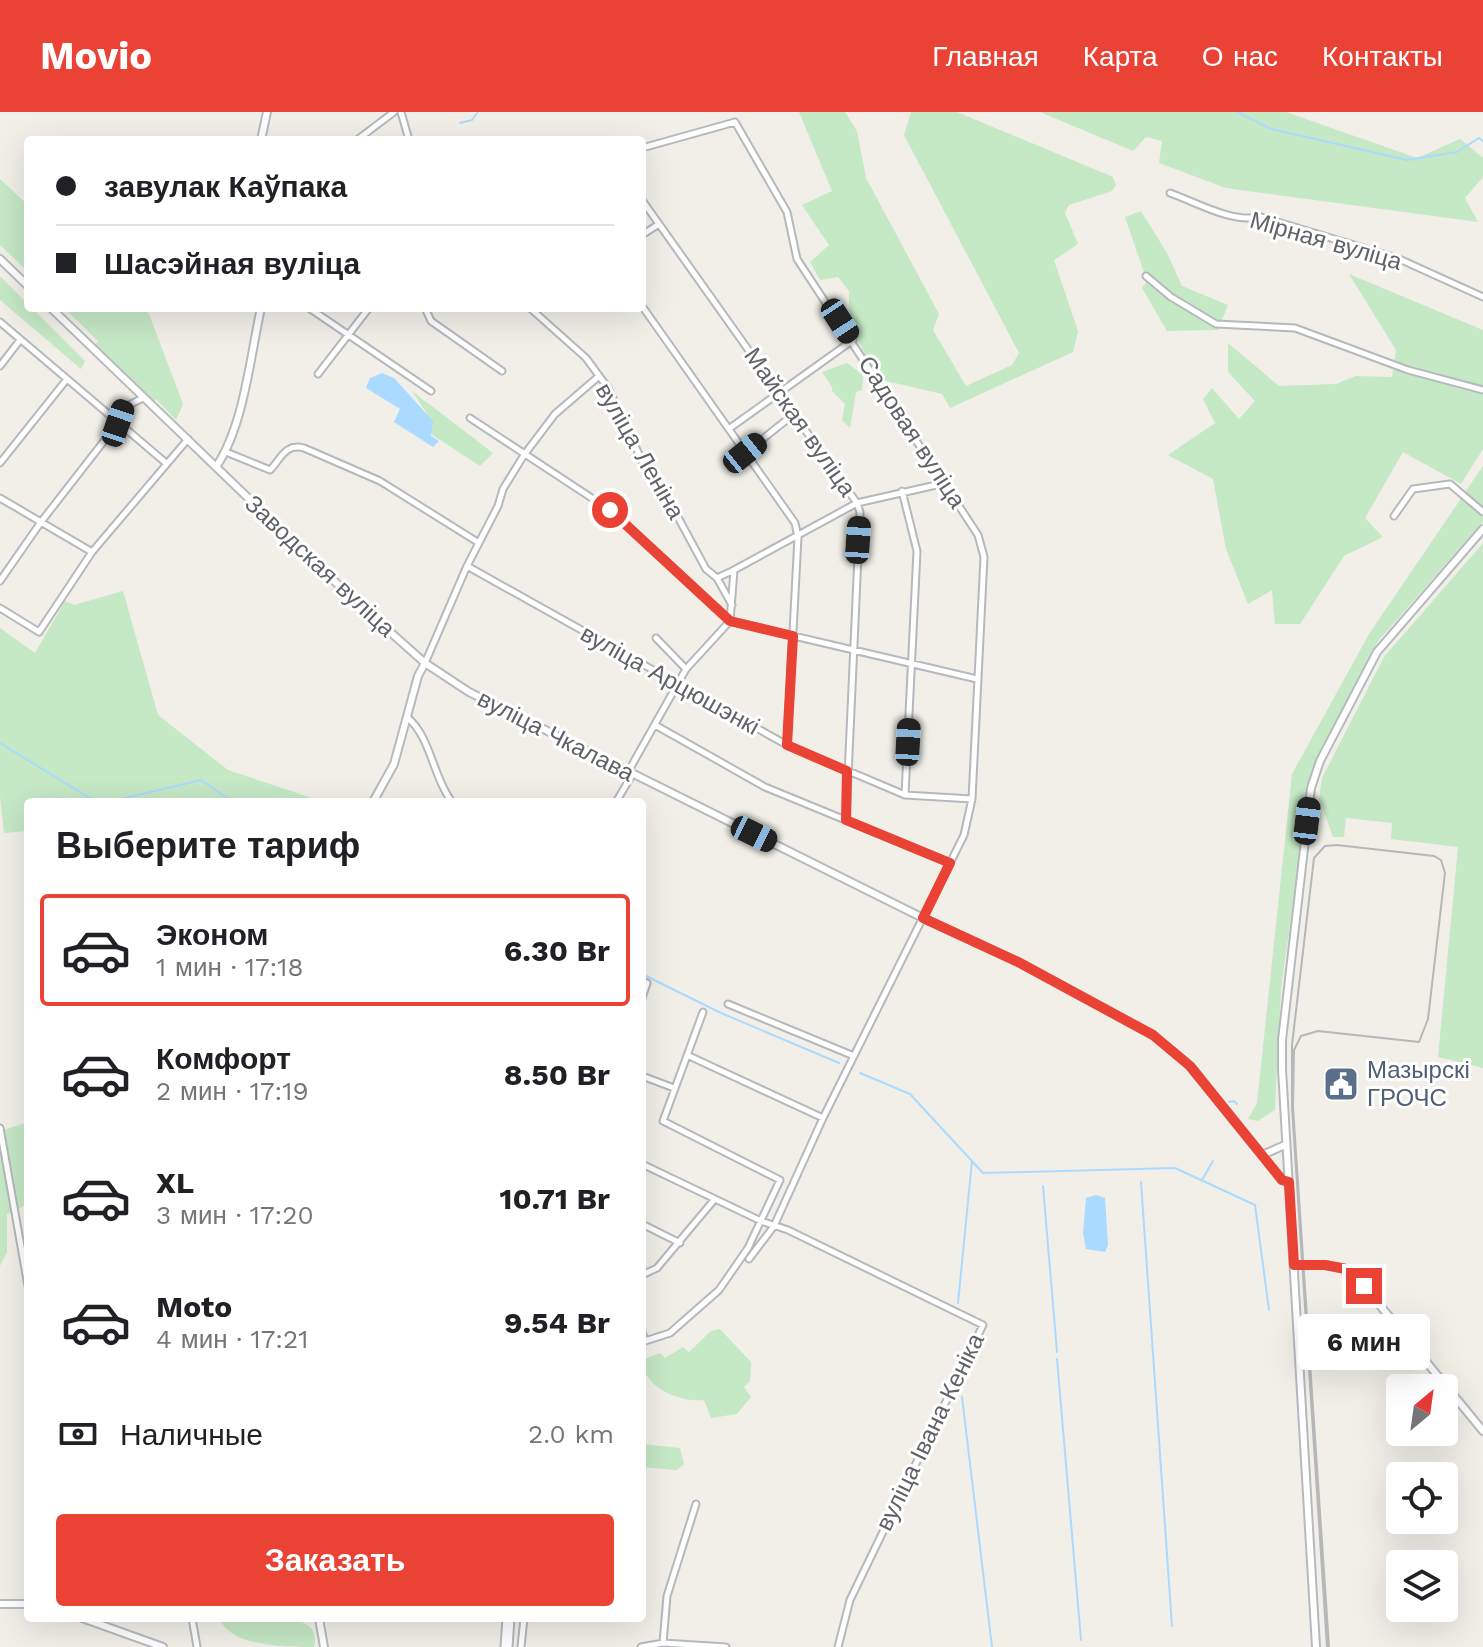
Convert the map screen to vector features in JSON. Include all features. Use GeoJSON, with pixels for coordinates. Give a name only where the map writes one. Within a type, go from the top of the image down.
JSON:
{"type":"FeatureCollection","features":[{"type":"Feature","properties":{"kind":"main road"},"geometry":{"type":"LineString","coordinates":[[262,136],[267,112]]}},
{"type":"Feature","properties":{"kind":"main road"},"geometry":{"type":"LineString","coordinates":[[0,259],[24,282]]}},
{"type":"Feature","properties":{"kind":"main road","name":"Заводская вуліца"},"geometry":{"type":"LineString","coordinates":[[55,312],[353,599],[425,663]]}},
{"type":"Feature","properties":{"kind":"main road"},"geometry":{"type":"LineString","coordinates":[[216,467],[226,452],[260,312]]}},
{"type":"Feature","properties":{"kind":"main road"},"geometry":{"type":"LineString","coordinates":[[1316,1647],[1285,1145],[1282,1040],[1315,774],[1382,645],[1483,529]]}},
{"type":"Feature","properties":{"kind":"main road"},"geometry":{"type":"LineString","coordinates":[[375,798],[394,764],[418,676],[425,663]]}},
{"type":"Feature","properties":{"kind":"main road","name":"вуліца Чкалава"},"geometry":{"type":"LineString","coordinates":[[425,663],[469,692],[630,774],[1018,962],[1153,1035],[1190,1066],[1282,1180],[1289,1182]]}},
{"type":"Feature","properties":{"kind":"main road"},"geometry":{"type":"LineString","coordinates":[[1262,1155],[1285,1145]]}},
{"type":"Feature","properties":{"kind":"main road"},"geometry":{"type":"LineString","coordinates":[[1294,1265],[1325,1265],[1351,1270],[1483,1431]]}},
{"type":"Feature","properties":{"kind":"main road"},"geometry":{"type":"LineString","coordinates":[[0,1604],[24,1604]]}},
{"type":"Feature","properties":{"kind":"main road"},"geometry":{"type":"LineString","coordinates":[[93,1622],[163,1647]]}},
{"type":"Feature","properties":{"kind":"main road"},"geometry":{"type":"LineString","coordinates":[[320,1622],[324,1647]]}},
{"type":"Feature","properties":{"kind":"street"},"geometry":{"type":"LineString","coordinates":[[362,136],[394,112]]}},
{"type":"Feature","properties":{"kind":"street"},"geometry":{"type":"LineString","coordinates":[[401,112],[408,136]]}},
{"type":"Feature","properties":{"kind":"street","name":"Садовая вуліца"},"geometry":{"type":"LineString","coordinates":[[646,147],[735,122],[787,212],[797,259],[853,340],[978,535],[984,557],[972,799],[964,835],[823,1118],[774,1226],[749,1259]]}},
{"type":"Feature","properties":{"kind":"street","name":"Мірная вуліца"},"geometry":{"type":"LineString","coordinates":[[1170,193],[1217,211],[1251,219],[1261,217],[1384,254],[1482,294]]}},
{"type":"Feature","properties":{"kind":"street","name":"Майская вуліца"},"geometry":{"type":"LineString","coordinates":[[646,206],[781,393],[857,503],[860,512],[846,820]]}},
{"type":"Feature","properties":{"kind":"street"},"geometry":{"type":"LineString","coordinates":[[646,232],[659,224]]}},
{"type":"Feature","properties":{"kind":"street"},"geometry":{"type":"LineString","coordinates":[[1146,276],[1171,297],[1216,324],[1295,328],[1408,370],[1483,390]]}},
{"type":"Feature","properties":{"kind":"street"},"geometry":{"type":"LineString","coordinates":[[315,312],[431,391]]}},
{"type":"Feature","properties":{"kind":"street"},"geometry":{"type":"LineString","coordinates":[[318,374],[366,312]]}},
{"type":"Feature","properties":{"kind":"street"},"geometry":{"type":"LineString","coordinates":[[427,312],[431,321],[502,371]]}},
{"type":"Feature","properties":{"kind":"street","name":"вуліца Леніна"},"geometry":{"type":"LineString","coordinates":[[534,312],[586,358],[608,388],[643,463],[661,486],[706,569],[717,578],[733,606]]}},
{"type":"Feature","properties":{"kind":"street"},"geometry":{"type":"LineString","coordinates":[[646,312],[795,523],[798,537],[787,745]]}},
{"type":"Feature","properties":{"kind":"street"},"geometry":{"type":"LineString","coordinates":[[0,322],[166,463]]}},
{"type":"Feature","properties":{"kind":"street"},"geometry":{"type":"LineString","coordinates":[[0,366],[20,340]]}},
{"type":"Feature","properties":{"kind":"street"},"geometry":{"type":"LineString","coordinates":[[730,428],[853,340]]}},
{"type":"Feature","properties":{"kind":"street"},"geometry":{"type":"LineString","coordinates":[[425,663],[503,489],[555,414],[598,377]]}},
{"type":"Feature","properties":{"kind":"street"},"geometry":{"type":"LineString","coordinates":[[0,463],[67,379]]}},
{"type":"Feature","properties":{"kind":"street"},"geometry":{"type":"LineString","coordinates":[[0,581],[41,522],[118,423],[123,408],[143,398]]}},
{"type":"Feature","properties":{"kind":"street"},"geometry":{"type":"LineString","coordinates":[[745,453],[794,414]]}},
{"type":"Feature","properties":{"kind":"street"},"geometry":{"type":"LineString","coordinates":[[470,418],[610,510],[730,621],[977,679]]}},
{"type":"Feature","properties":{"kind":"street"},"geometry":{"type":"LineString","coordinates":[[0,608],[39,632],[92,552],[188,439]]}},
{"type":"Feature","properties":{"kind":"street"},"geometry":{"type":"LineString","coordinates":[[226,452],[270,470],[285,450],[297,446],[304,448],[380,481],[479,543]]}},
{"type":"Feature","properties":{"kind":"street"},"geometry":{"type":"LineString","coordinates":[[717,578],[857,503],[945,483]]}},
{"type":"Feature","properties":{"kind":"street"},"geometry":{"type":"LineString","coordinates":[[1394,516],[1413,489],[1450,484],[1483,512]]}},
{"type":"Feature","properties":{"kind":"street"},"geometry":{"type":"LineString","coordinates":[[902,491],[917,551],[905,795]]}},
{"type":"Feature","properties":{"kind":"street"},"geometry":{"type":"LineString","coordinates":[[0,498],[92,552]]}},
{"type":"Feature","properties":{"kind":"street","name":"вуліца Арцюшэнкі"},"geometry":{"type":"LineString","coordinates":[[467,566],[787,745],[905,795],[972,799]]}},
{"type":"Feature","properties":{"kind":"street"},"geometry":{"type":"LineString","coordinates":[[618,798],[654,724],[686,669],[730,621],[734,570]]}},
{"type":"Feature","properties":{"kind":"street"},"geometry":{"type":"LineString","coordinates":[[656,638],[686,669]]}},
{"type":"Feature","properties":{"kind":"street"},"geometry":{"type":"LineString","coordinates":[[408,718],[419,728],[442,790],[449,798]]}},
{"type":"Feature","properties":{"kind":"street"},"geometry":{"type":"LineString","coordinates":[[654,724],[765,787],[950,863]]}},
{"type":"Feature","properties":{"kind":"street"},"geometry":{"type":"LineString","coordinates":[[728,1004],[854,1056]]}},
{"type":"Feature","properties":{"kind":"street"},"geometry":{"type":"LineString","coordinates":[[646,1340],[670,1333],[719,1290],[748,1248],[780,1180],[663,1121],[703,1012]]}},
{"type":"Feature","properties":{"kind":"street"},"geometry":{"type":"LineString","coordinates":[[687,1055],[823,1118]]}},
{"type":"Feature","properties":{"kind":"street"},"geometry":{"type":"LineString","coordinates":[[646,1078],[674,1088]]}},
{"type":"Feature","properties":{"kind":"street"},"geometry":{"type":"LineString","coordinates":[[0,1128],[24,1263]]}},
{"type":"Feature","properties":{"kind":"street"},"geometry":{"type":"LineString","coordinates":[[646,1166],[774,1226]]}},
{"type":"Feature","properties":{"kind":"street"},"geometry":{"type":"LineString","coordinates":[[646,1273],[657,1268],[714,1200]]}},
{"type":"Feature","properties":{"kind":"street"},"geometry":{"type":"LineString","coordinates":[[646,1226],[680,1243]]}},
{"type":"Feature","properties":{"kind":"street","name":"вуліца Івана Кеніка"},"geometry":{"type":"LineString","coordinates":[[774,1226],[983,1325],[850,1600],[838,1647]]}},
{"type":"Feature","properties":{"kind":"street"},"geometry":{"type":"LineString","coordinates":[[663,1643],[667,1596],[696,1504]]}},
{"type":"Feature","properties":{"kind":"street"},"geometry":{"type":"LineString","coordinates":[[193,1622],[197,1647]]}},
{"type":"Feature","properties":{"kind":"street"},"geometry":{"type":"LineString","coordinates":[[506,1647],[509,1622]]}},
{"type":"Feature","properties":{"kind":"street"},"geometry":{"type":"LineString","coordinates":[[521,1647],[524,1622]]}},
{"type":"Feature","properties":{"kind":"street"},"geometry":{"type":"LineString","coordinates":[[641,1647],[663,1643],[726,1647]]}},
{"type":"Feature","properties":{"kind":"green space"},"geometry":{"type":"Polygon","coordinates":[[[799,112],[845,112],[857,131],[866,178],[939,314],[933,330],[966,386],[1012,365],[1019,353],[904,135],[911,112],[957,112],[1113,177],[1116,185],[1112,191],[1069,205],[1065,213],[1078,244],[1054,260],[1078,331],[1073,352],[950,408],[942,394],[882,380],[857,338],[850,316],[849,291],[838,277],[820,280],[810,262],[829,245],[802,205],[832,191],[799,112]]]}},
{"type":"Feature","properties":{"kind":"green space"},"geometry":{"type":"Polygon","coordinates":[[[1040,112],[1286,112],[1417,158],[1460,139],[1483,158],[1483,177],[1465,198],[1478,222],[1226,188],[1159,163],[1162,141],[1146,137],[1133,151],[1040,112]]]}},
{"type":"Feature","properties":{"kind":"green space"},"geometry":{"type":"Polygon","coordinates":[[[0,179],[24,201],[24,268],[0,245],[0,179]]]}},
{"type":"Feature","properties":{"kind":"green space"},"geometry":{"type":"Polygon","coordinates":[[[1141,211],[1167,253],[1182,286],[1228,305],[1218,330],[1167,331],[1142,288],[1147,281],[1125,217],[1141,211]]]}},
{"type":"Feature","properties":{"kind":"green space"},"geometry":{"type":"Polygon","coordinates":[[[1349,274],[1483,330],[1483,449],[1461,484],[1403,452],[1365,518],[1383,537],[1344,556],[1300,624],[1275,624],[1272,590],[1248,604],[1226,549],[1213,479],[1168,455],[1215,423],[1203,399],[1212,388],[1239,419],[1255,401],[1228,372],[1228,343],[1279,386],[1336,384],[1356,376],[1392,377],[1396,350],[1349,274]]]}},
{"type":"Feature","properties":{"kind":"green space"},"geometry":{"type":"Polygon","coordinates":[[[0,276],[24,300],[24,312],[36,312],[85,361],[81,369],[0,300],[0,276]]]}},
{"type":"Feature","properties":{"kind":"green space"},"geometry":{"type":"Polygon","coordinates":[[[68,312],[149,314],[183,404],[176,420],[156,399],[153,402],[95,345],[98,341],[68,312]]]}},
{"type":"Feature","properties":{"kind":"green space"},"geometry":{"type":"Polygon","coordinates":[[[847,363],[863,375],[862,390],[856,392],[850,428],[842,420],[845,404],[832,391],[822,372],[847,363]]]}},
{"type":"Feature","properties":{"kind":"green space"},"geometry":{"type":"Polygon","coordinates":[[[412,391],[493,453],[480,466],[431,434],[432,421],[412,391]]]}},
{"type":"Feature","properties":{"kind":"green space"},"geometry":{"type":"Polygon","coordinates":[[[1483,466],[1483,522],[1378,641],[1313,766],[1281,988],[1275,1110],[1258,1121],[1248,1119],[1257,1103],[1292,774],[1369,634],[1483,466]]]}},
{"type":"Feature","properties":{"kind":"green space"},"geometry":{"type":"Polygon","coordinates":[[[1483,543],[1483,1068],[1438,1057],[1458,847],[1391,839],[1392,823],[1346,818],[1344,837],[1333,837],[1319,799],[1322,778],[1384,657],[1483,543]]]}},
{"type":"Feature","properties":{"kind":"green space"},"geometry":{"type":"Polygon","coordinates":[[[123,591],[158,715],[228,770],[312,798],[24,798],[24,831],[4,833],[0,797],[0,628],[35,653],[65,601],[74,605],[123,591]]]}},
{"type":"Feature","properties":{"kind":"green space"},"geometry":{"type":"Polygon","coordinates":[[[24,1123],[24,1206],[7,1214],[7,1252],[0,1266],[0,1131],[24,1123]]]}},
{"type":"Feature","properties":{"kind":"green space"},"geometry":{"type":"Polygon","coordinates":[[[720,1329],[751,1362],[750,1381],[744,1387],[751,1397],[737,1414],[711,1418],[704,1400],[674,1396],[648,1378],[646,1358],[660,1353],[665,1358],[683,1347],[689,1352],[711,1331],[720,1329]]]}},
{"type":"Feature","properties":{"kind":"green space"},"geometry":{"type":"Polygon","coordinates":[[[646,1444],[680,1448],[684,1464],[677,1470],[646,1467],[646,1444]]]}},
{"type":"Feature","properties":{"kind":"green space"},"geometry":{"type":"Polygon","coordinates":[[[221,1622],[300,1622],[314,1634],[314,1647],[260,1643],[246,1640],[225,1628],[221,1622]]]}},
{"type":"Feature","properties":{"kind":"water"},"geometry":{"type":"Polygon","coordinates":[[[382,373],[394,378],[433,421],[431,436],[439,441],[433,447],[394,422],[400,409],[366,388],[370,378],[382,373]]]}},
{"type":"Feature","properties":{"kind":"water"},"geometry":{"type":"Polygon","coordinates":[[[1096,1195],[1105,1198],[1108,1245],[1105,1252],[1086,1249],[1083,1233],[1086,1198],[1096,1195]]]}},
{"type":"Feature","properties":{"kind":"waterway"},"geometry":{"type":"LineString","coordinates":[[460,123],[472,120],[478,112]]}},
{"type":"Feature","properties":{"kind":"waterway"},"geometry":{"type":"LineString","coordinates":[[1237,112],[1271,129],[1407,160],[1457,152],[1479,138],[1483,141]]}},
{"type":"Feature","properties":{"kind":"waterway"},"geometry":{"type":"LineString","coordinates":[[0,743],[89,798]]}},
{"type":"Feature","properties":{"kind":"waterway"},"geometry":{"type":"LineString","coordinates":[[126,798],[201,780],[227,798]]}},
{"type":"Feature","properties":{"kind":"waterway"},"geometry":{"type":"LineString","coordinates":[[646,976],[721,1013],[839,1063]]}},
{"type":"Feature","properties":{"kind":"waterway"},"geometry":{"type":"LineString","coordinates":[[860,1073],[910,1094],[983,1173],[1175,1168],[1255,1205],[1269,1310]]}},
{"type":"Feature","properties":{"kind":"waterway"},"geometry":{"type":"LineString","coordinates":[[1229,1102],[1237,1104]]}},
{"type":"Feature","properties":{"kind":"waterway"},"geometry":{"type":"LineString","coordinates":[[958,1303],[972,1161]]}},
{"type":"Feature","properties":{"kind":"waterway"},"geometry":{"type":"LineString","coordinates":[[1202,1180],[1213,1161]]}},
{"type":"Feature","properties":{"kind":"waterway"},"geometry":{"type":"LineString","coordinates":[[1141,1182],[1172,1626]]}},
{"type":"Feature","properties":{"kind":"waterway"},"geometry":{"type":"LineString","coordinates":[[1043,1186],[1057,1352]]}},
{"type":"Feature","properties":{"kind":"waterway"},"geometry":{"type":"LineString","coordinates":[[1057,1359],[1081,1640]]}},
{"type":"Feature","properties":{"kind":"waterway"},"geometry":{"type":"LineString","coordinates":[[962,1397],[992,1647]]}},
{"type":"Feature","properties":{"kind":"tram line"},"geometry":{"type":"LineString","coordinates":[[1327,1647],[1292,1107],[1292,1045],[1314,858],[1325,846],[1337,845],[1434,856],[1441,860],[1445,873],[1428,1019],[1419,1042],[1318,1031],[1301,1036],[1294,1050],[1293,1108],[1329,1647]]}},
{"type":"Feature","properties":{"kind":"place","name":"Мазырскі ГРОЧС"},"geometry":{"type":"Point","coordinates":[1341,1084]}},
{"type":"Feature","properties":{"kind":"route"},"geometry":{"type":"LineString","coordinates":[[610,510],[730,621],[793,636],[787,745],[847,771],[846,820],[950,863],[923,918],[1018,962],[1153,1035],[1190,1066],[1282,1180],[1289,1182],[1294,1265],[1338,1266],[1351,1270],[1364,1286]]}}]}
